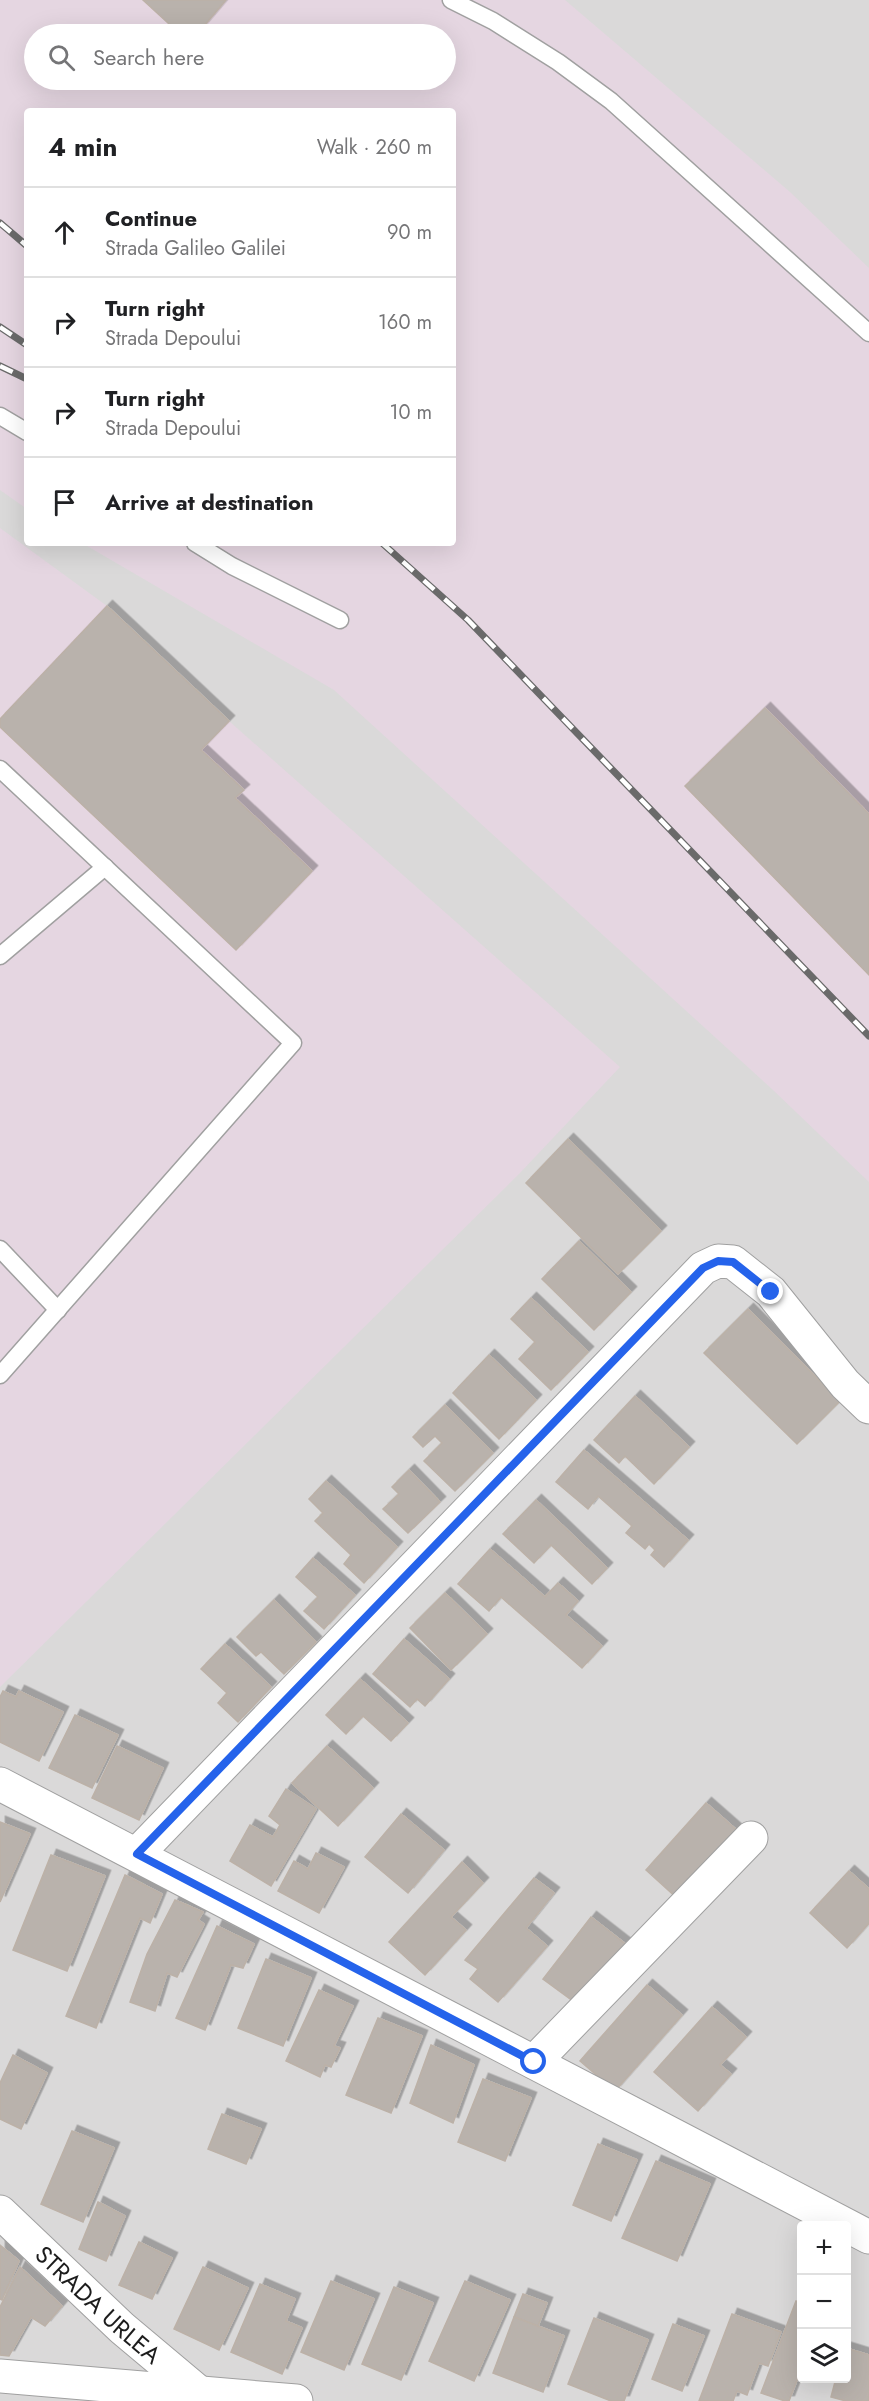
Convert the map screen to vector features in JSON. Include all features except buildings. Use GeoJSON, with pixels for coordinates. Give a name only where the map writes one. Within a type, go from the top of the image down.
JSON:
{"type":"FeatureCollection","features":[{"type":"Feature","properties":{"kind":"street"},"geometry":{"type":"LineString","coordinates":[[137,1854],[703,1268],[718,1261],[733,1262],[771,1292],[845,1384],[869,1407]]}},
{"type":"Feature","properties":{"kind":"street"},"geometry":{"type":"LineString","coordinates":[[0,1784],[869,2237]]}},
{"type":"Feature","properties":{"kind":"street"},"geometry":{"type":"LineString","coordinates":[[534,2062],[751,1838]]}},
{"type":"Feature","properties":{"kind":"street","name":"STRADA URLEA"},"geometry":{"type":"LineString","coordinates":[[0,2212],[122,2328],[204,2397]]}},
{"type":"Feature","properties":{"kind":"street"},"geometry":{"type":"LineString","coordinates":[[0,2376],[204,2397],[296,2401]]}},
{"type":"Feature","properties":{"kind":"lane"},"geometry":{"type":"LineString","coordinates":[[451,0],[493,21],[549,56],[611,101],[869,333]]}},
{"type":"Feature","properties":{"kind":"lane"},"geometry":{"type":"LineString","coordinates":[[0,416],[24,430]]}},
{"type":"Feature","properties":{"kind":"lane"},"geometry":{"type":"LineString","coordinates":[[200,546],[232,566],[340,620]]}},
{"type":"Feature","properties":{"kind":"lane"},"geometry":{"type":"LineString","coordinates":[[0,769],[293,1043],[0,1375]]}},
{"type":"Feature","properties":{"kind":"lane"},"geometry":{"type":"LineString","coordinates":[[0,956],[105,867]]}},
{"type":"Feature","properties":{"kind":"lane"},"geometry":{"type":"LineString","coordinates":[[0,1249],[58,1310]]}},
{"type":"Feature","properties":{"kind":"shaded area"},"geometry":{"type":"Polygon","coordinates":[[[0,0],[869,0],[869,2401],[0,2401],[0,0]]]}},
{"type":"Feature","properties":{"kind":"shaded area"},"geometry":{"type":"Polygon","coordinates":[[[0,0],[565,0],[790,192],[869,268],[869,1182],[773,1090],[334,690],[87,546],[456,546],[456,108],[24,108],[24,507],[0,490],[0,0]]]}},
{"type":"Feature","properties":{"kind":"shaded area"},"geometry":{"type":"Polygon","coordinates":[[[0,528],[107,606],[229,721],[620,1067],[519,1174],[0,1687],[0,528]]]}},
{"type":"Feature","properties":{"kind":"railway"},"geometry":{"type":"LineString","coordinates":[[0,223],[24,243]]}},
{"type":"Feature","properties":{"kind":"railway"},"geometry":{"type":"LineString","coordinates":[[0,327],[24,343]]}},
{"type":"Feature","properties":{"kind":"railway"},"geometry":{"type":"LineString","coordinates":[[0,366],[24,378]]}},
{"type":"Feature","properties":{"kind":"railway"},"geometry":{"type":"LineString","coordinates":[[385,546],[468,620],[869,1036]]}},
{"type":"Feature","properties":{"kind":"route"},"geometry":{"type":"LineString","coordinates":[[534,2062],[137,1854],[703,1268],[718,1261],[733,1262],[771,1292]]}}]}
